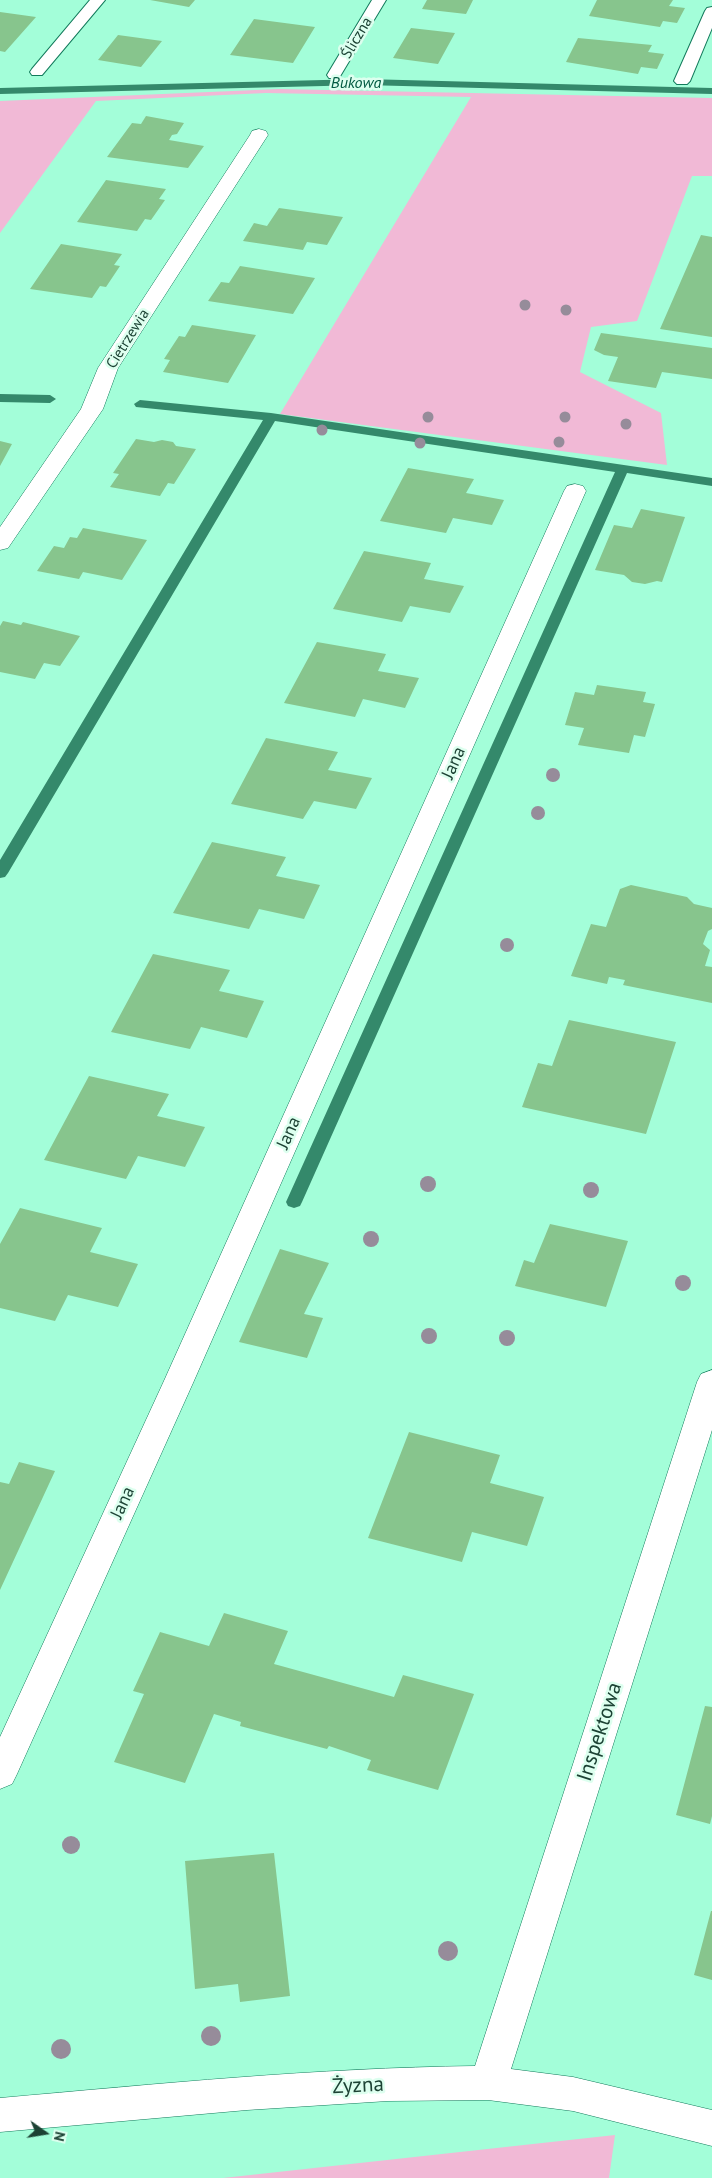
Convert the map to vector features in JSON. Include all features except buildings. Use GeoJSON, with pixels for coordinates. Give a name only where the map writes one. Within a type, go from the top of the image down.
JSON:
{"type":"FeatureCollection","features":[{"type":"Feature","properties":{"kind":"street","name":"Cietrzewia"},"geometry":{"type":"LineString","coordinates":[[0,543],[92,409],[108,368],[258,135]]}},
{"type":"Feature","properties":{"kind":"street","name":"Jana"},"geometry":{"type":"LineString","coordinates":[[0,1774],[182,1374],[575,491]]}},
{"type":"Feature","properties":{"kind":"street","name":"Inspektowa"},"geometry":{"type":"LineString","coordinates":[[488,2083],[712,1382]]}},
{"type":"Feature","properties":{"kind":"street","name":"Żyzna"},"geometry":{"type":"LineString","coordinates":[[0,2115],[266,2092],[388,2084],[488,2083],[573,2094],[712,2128]]}},
{"type":"Feature","properties":{"kind":"lane"},"geometry":{"type":"LineString","coordinates":[[37,72],[98,0]]}},
{"type":"Feature","properties":{"kind":"lane","name":"Śliczna"},"geometry":{"type":"LineString","coordinates":[[334,75],[379,0]]}},
{"type":"Feature","properties":{"kind":"lane"},"geometry":{"type":"LineString","coordinates":[[682,81],[712,11]]}},
{"type":"Feature","properties":{"kind":"shaded area"},"geometry":{"type":"Polygon","coordinates":[[[279,89],[712,98],[712,176],[692,176],[637,321],[591,327],[580,372],[661,413],[667,465],[280,414],[471,97],[266,93],[96,101],[0,233],[0,101],[279,89]]]}},
{"type":"Feature","properties":{"kind":"shaded area"},"geometry":{"type":"Polygon","coordinates":[[[615,2135],[609,2178],[223,2178],[615,2135]]]}},
{"type":"Feature","properties":{"kind":"waterway","name":"Bukowa"},"geometry":{"type":"LineString","coordinates":[[0,91],[364,82],[712,91]]}},
{"type":"Feature","properties":{"kind":"waterway"},"geometry":{"type":"LineString","coordinates":[[0,398],[50,399]]}},
{"type":"Feature","properties":{"kind":"waterway"},"geometry":{"type":"LineString","coordinates":[[140,404],[271,417]]}},
{"type":"Feature","properties":{"kind":"waterway"},"geometry":{"type":"LineString","coordinates":[[0,873],[271,417]]}},
{"type":"Feature","properties":{"kind":"waterway"},"geometry":{"type":"LineString","coordinates":[[271,417],[712,482]]}},
{"type":"Feature","properties":{"kind":"waterway"},"geometry":{"type":"LineString","coordinates":[[294,1202],[623,469]]}}]}
